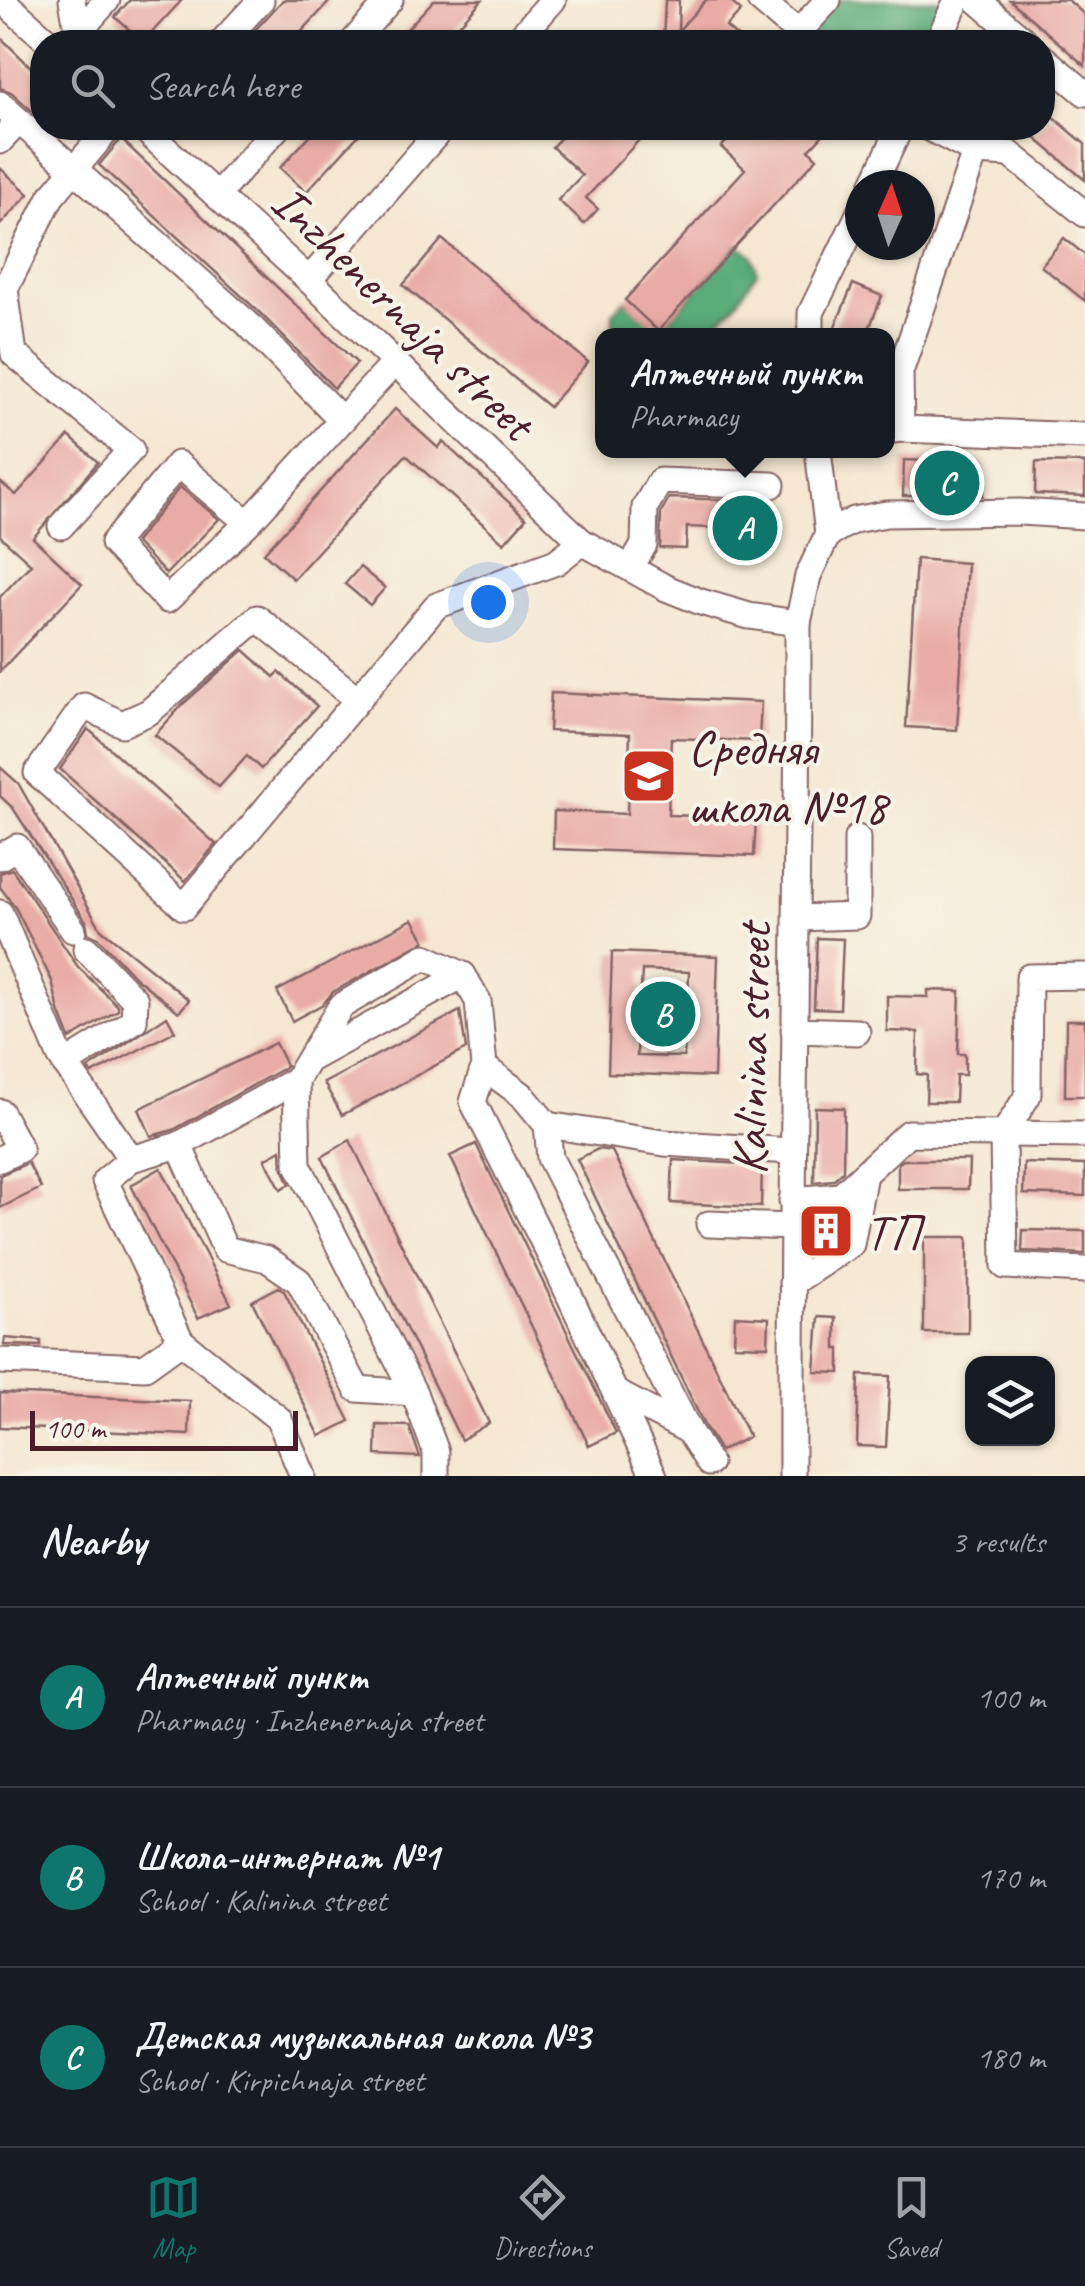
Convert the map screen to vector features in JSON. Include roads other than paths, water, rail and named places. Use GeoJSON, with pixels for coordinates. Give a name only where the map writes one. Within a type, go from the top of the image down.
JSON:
{"type":"FeatureCollection","features":[{"type":"Feature","properties":{"kind":"street"},"geometry":{"type":"LineString","coordinates":[[2,0],[36,30]]}},
{"type":"Feature","properties":{"kind":"street"},"geometry":{"type":"LineString","coordinates":[[72,0],[73,30]]}},
{"type":"Feature","properties":{"kind":"street"},"geometry":{"type":"LineString","coordinates":[[80,30],[107,0]]}},
{"type":"Feature","properties":{"kind":"street"},"geometry":{"type":"LineString","coordinates":[[233,30],[261,0]]}},
{"type":"Feature","properties":{"kind":"street"},"geometry":{"type":"LineString","coordinates":[[364,30],[390,0]]}},
{"type":"Feature","properties":{"kind":"street"},"geometry":{"type":"LineString","coordinates":[[527,30],[553,0]]}},
{"type":"Feature","properties":{"kind":"street"},"geometry":{"type":"LineString","coordinates":[[760,0],[794,30]]}},
{"type":"Feature","properties":{"kind":"street"},"geometry":{"type":"LineString","coordinates":[[808,30],[828,0]]}},
{"type":"Feature","properties":{"kind":"street"},"geometry":{"type":"LineString","coordinates":[[943,30],[957,0]]}},
{"type":"Feature","properties":{"kind":"street"},"geometry":{"type":"LineString","coordinates":[[976,0],[1012,30]]}},
{"type":"Feature","properties":{"kind":"street"},"geometry":{"type":"LineString","coordinates":[[1055,68],[1085,94]]}},
{"type":"Feature","properties":{"kind":"street"},"geometry":{"type":"LineString","coordinates":[[0,141],[9,112],[30,130]]}},
{"type":"Feature","properties":{"kind":"street"},"geometry":{"type":"LineString","coordinates":[[41,140],[247,323],[342,420]]}},
{"type":"Feature","properties":{"kind":"street"},"geometry":{"type":"LineString","coordinates":[[61,526],[131,450],[7,361],[4,289],[51,198],[99,140]]}},
{"type":"Feature","properties":{"kind":"street","name":"Inzhenernaja street"},"geometry":{"type":"LineString","coordinates":[[157,140],[582,542],[701,602],[748,616],[798,623]]}},
{"type":"Feature","properties":{"kind":"street"},"geometry":{"type":"LineString","coordinates":[[217,195],[266,140]]}},
{"type":"Feature","properties":{"kind":"street"},"geometry":{"type":"LineString","coordinates":[[308,280],[431,140]]}},
{"type":"Feature","properties":{"kind":"street"},"geometry":{"type":"LineString","coordinates":[[880,170],[894,140]]}},
{"type":"Feature","properties":{"kind":"street"},"geometry":{"type":"LineString","coordinates":[[952,140],[975,152],[1010,154],[1085,214]]}},
{"type":"Feature","properties":{"kind":"street"},"geometry":{"type":"LineString","coordinates":[[895,420],[900,372],[975,152]]}},
{"type":"Feature","properties":{"kind":"street"},"geometry":{"type":"LineString","coordinates":[[811,328],[811,313],[845,243]]}},
{"type":"Feature","properties":{"kind":"street"},"geometry":{"type":"LineString","coordinates":[[248,524],[178,464],[113,543],[168,600],[248,524],[394,363]]}},
{"type":"Feature","properties":{"kind":"street"},"geometry":{"type":"LineString","coordinates":[[895,430],[1085,436]]}},
{"type":"Feature","properties":{"kind":"street"},"geometry":{"type":"LineString","coordinates":[[798,623],[808,576],[828,534],[821,458]]}},
{"type":"Feature","properties":{"kind":"street"},"geometry":{"type":"LineString","coordinates":[[631,567],[644,545],[644,507],[660,481],[772,486]]}},
{"type":"Feature","properties":{"kind":"street"},"geometry":{"type":"LineString","coordinates":[[828,534],[854,520],[886,514],[1020,512],[1085,516]]}},
{"type":"Feature","properties":{"kind":"street"},"geometry":{"type":"LineString","coordinates":[[356,698],[257,618],[149,712],[122,724],[84,706],[37,773],[184,907],[436,606],[556,562],[582,542]]}},
{"type":"Feature","properties":{"kind":"street","name":"Kalinina street"},"geometry":{"type":"LineString","coordinates":[[792,1476],[798,623]]}},
{"type":"Feature","properties":{"kind":"street"},"geometry":{"type":"LineString","coordinates":[[798,918],[857,916],[857,838]]}},
{"type":"Feature","properties":{"kind":"street"},"geometry":{"type":"LineString","coordinates":[[0,857],[17,847],[80,939],[135,1000],[134,1021],[65,1064]]}},
{"type":"Feature","properties":{"kind":"street"},"geometry":{"type":"LineString","coordinates":[[0,913],[11,971],[65,1064],[131,1158]]}},
{"type":"Feature","properties":{"kind":"street"},"geometry":{"type":"LineString","coordinates":[[310,1012],[340,1006],[425,957],[463,975],[478,1001],[484,1067],[474,1102],[654,1476]]}},
{"type":"Feature","properties":{"kind":"street"},"geometry":{"type":"LineString","coordinates":[[303,1476],[279,1419],[181,1340],[105,1181],[131,1158],[179,1146],[463,975]]}},
{"type":"Feature","properties":{"kind":"street"},"geometry":{"type":"LineString","coordinates":[[1085,976],[1029,977],[1028,1095],[1003,1134],[1005,1266],[1085,1270]]}},
{"type":"Feature","properties":{"kind":"street"},"geometry":{"type":"LineString","coordinates":[[340,1006],[302,1070],[298,1165],[414,1393],[436,1452],[436,1476]]}},
{"type":"Feature","properties":{"kind":"street"},"geometry":{"type":"LineString","coordinates":[[794,1030],[857,1032]]}},
{"type":"Feature","properties":{"kind":"street"},"geometry":{"type":"LineString","coordinates":[[484,1067],[522,1095],[547,1125],[550,1158],[709,1463]]}},
{"type":"Feature","properties":{"kind":"street"},"geometry":{"type":"LineString","coordinates":[[0,1112],[20,1149],[0,1159]]}},
{"type":"Feature","properties":{"kind":"street"},"geometry":{"type":"LineString","coordinates":[[547,1125],[664,1142],[792,1151]]}},
{"type":"Feature","properties":{"kind":"street"},"geometry":{"type":"LineString","coordinates":[[792,1200],[840,1196],[908,1133],[1085,1135]]}},
{"type":"Feature","properties":{"kind":"street"},"geometry":{"type":"LineString","coordinates":[[179,1146],[225,1249],[266,1258],[298,1280],[357,1389],[414,1393]]}},
{"type":"Feature","properties":{"kind":"street"},"geometry":{"type":"LineString","coordinates":[[792,1284],[851,1244],[864,1174]]}},
{"type":"Feature","properties":{"kind":"street"},"geometry":{"type":"LineString","coordinates":[[709,1224],[792,1227]]}},
{"type":"Feature","properties":{"kind":"street"},"geometry":{"type":"LineString","coordinates":[[0,1361],[146,1367],[181,1340]]}},
{"type":"Feature","properties":{"kind":"street"},"geometry":{"type":"LineString","coordinates":[[616,1393],[689,1430]]}},
{"type":"Feature","properties":{"kind":"place","name":"Детская музыкальная школа №3"},"geometry":{"type":"Point","coordinates":[947,483]}},
{"type":"Feature","properties":{"kind":"place","name":"Аптечный пункт"},"geometry":{"type":"Point","coordinates":[745,528]}},
{"type":"Feature","properties":{"kind":"place","name":"Средняя школа №18"},"geometry":{"type":"Point","coordinates":[649,776]}},
{"type":"Feature","properties":{"kind":"place","name":"Школа-интернат №1"},"geometry":{"type":"Point","coordinates":[663,1014]}},
{"type":"Feature","properties":{"kind":"place","name":"ТП"},"geometry":{"type":"Point","coordinates":[826,1231]}}]}
